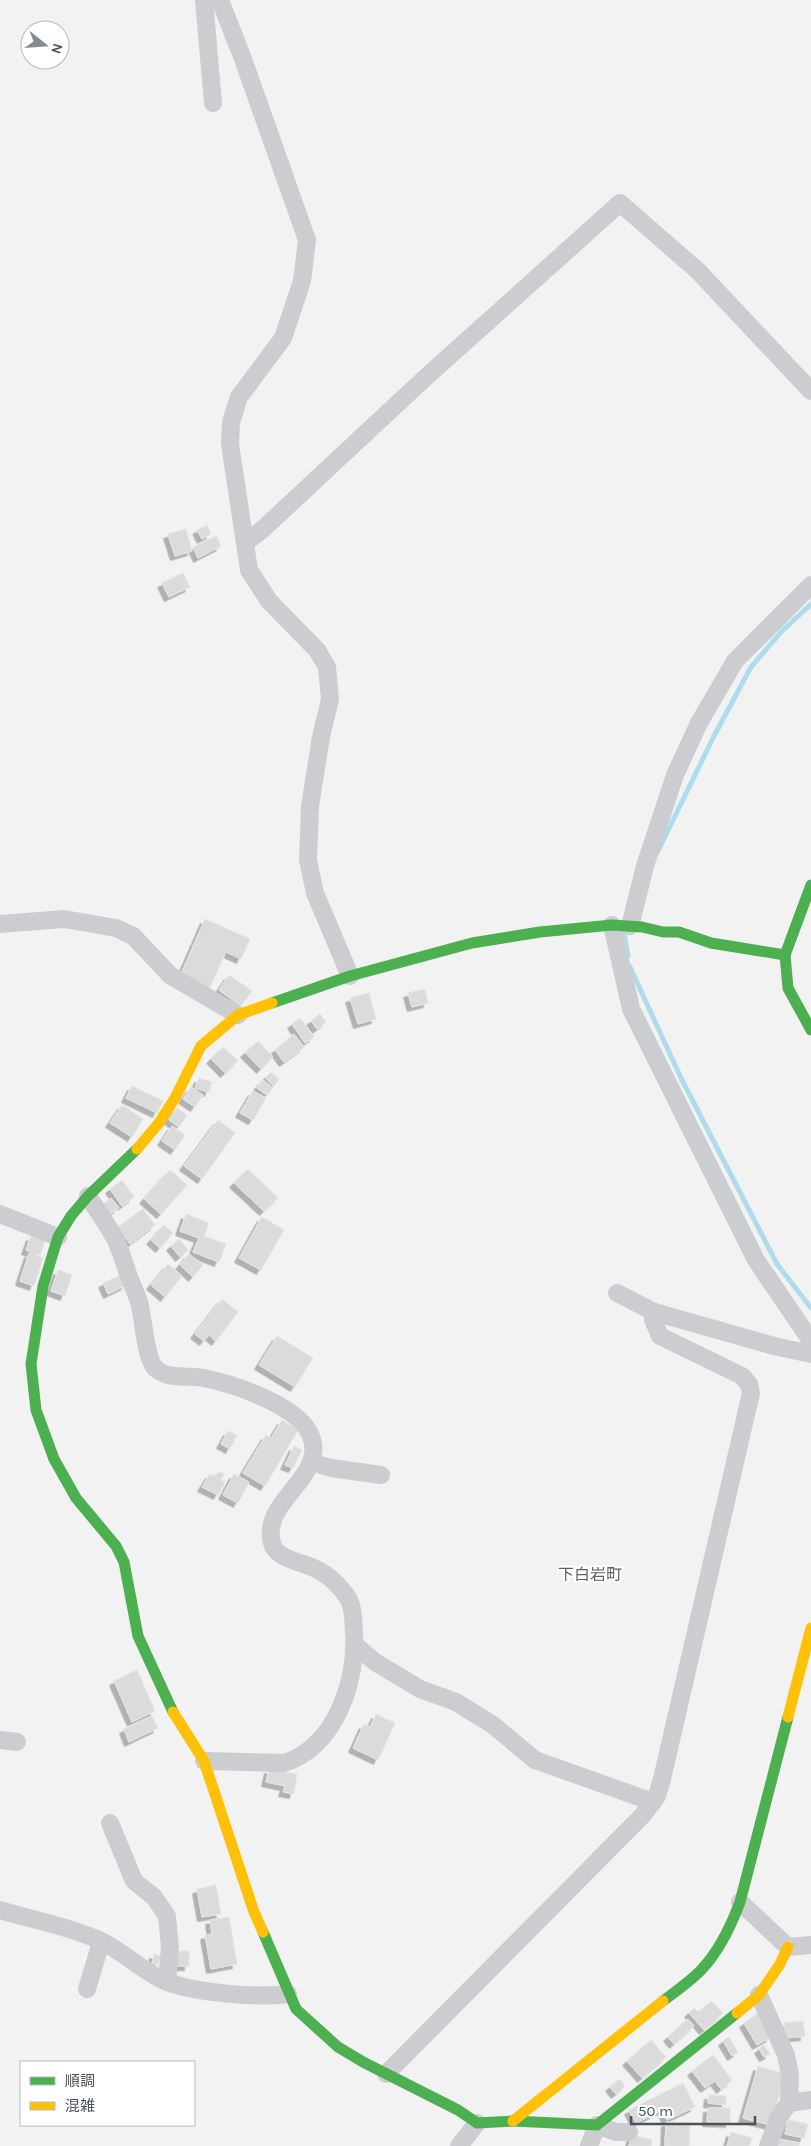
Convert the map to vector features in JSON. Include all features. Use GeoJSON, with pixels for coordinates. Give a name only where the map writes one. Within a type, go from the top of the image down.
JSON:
{"type":"FeatureCollection","features":[{"type":"Feature","properties":{"kind":"street"},"geometry":{"type":"LineString","coordinates":[[204,0],[213,103]]}},
{"type":"Feature","properties":{"kind":"street"},"geometry":{"type":"LineString","coordinates":[[220,0],[306,240],[302,281],[283,338],[239,397],[231,422],[230,444],[249,570],[269,601],[317,650],[327,667],[330,699],[321,737],[310,806],[308,860],[314,892],[350,976]]}},
{"type":"Feature","properties":{"kind":"street"},"geometry":{"type":"LineString","coordinates":[[246,542],[264,529],[425,378],[620,203],[698,271],[811,391]]}},
{"type":"Feature","properties":{"kind":"street"},"geometry":{"type":"LineString","coordinates":[[630,926],[645,866],[672,784],[699,723],[735,661],[811,585]]}},
{"type":"Feature","properties":{"kind":"street"},"geometry":{"type":"LineString","coordinates":[[811,885],[785,955],[788,988],[811,1030]]}},
{"type":"Feature","properties":{"kind":"street"},"geometry":{"type":"LineString","coordinates":[[0,924],[64,919],[116,928],[133,936],[171,976],[238,1015]]}},
{"type":"Feature","properties":{"kind":"street"},"geometry":{"type":"LineString","coordinates":[[612,925],[631,1009],[756,1260],[811,1341]]}},
{"type":"Feature","properties":{"kind":"street"},"geometry":{"type":"LineString","coordinates":[[630,2132],[616,2132],[597,2125],[513,2121],[477,2123],[458,2110],[386,2074],[338,2047],[317,2030],[296,2008],[288,1994],[254,1912],[204,1761],[173,1711],[138,1636],[124,1562],[116,1546],[76,1498],[54,1459],[36,1410],[31,1364],[34,1335],[43,1286],[58,1237],[71,1216],[88,1196],[145,1141],[175,1098],[201,1046],[238,1015],[350,976],[472,943],[540,932],[612,925],[630,926],[663,932],[679,932],[711,943],[785,955]]}},
{"type":"Feature","properties":{"kind":"street"},"geometry":{"type":"LineString","coordinates":[[88,1196],[114,1237],[140,1304],[150,1359],[155,1368],[166,1374],[202,1378],[221,1383],[276,1403],[300,1421],[308,1431],[312,1442],[311,1462],[305,1474],[274,1516],[270,1532],[271,1542],[278,1553],[315,1568],[341,1588],[348,1597],[353,1611],[354,1656],[351,1670],[338,1714],[327,1732],[309,1750],[296,1759],[284,1763],[204,1761]]}},
{"type":"Feature","properties":{"kind":"street"},"geometry":{"type":"LineString","coordinates":[[0,1214],[58,1237]]}},
{"type":"Feature","properties":{"kind":"street"},"geometry":{"type":"LineString","coordinates":[[617,1292],[654,1312],[774,1346],[811,1354]]}},
{"type":"Feature","properties":{"kind":"street"},"geometry":{"type":"LineString","coordinates":[[386,2074],[642,1816],[657,1796],[679,1712],[751,1393],[749,1384],[742,1376],[660,1336],[653,1320],[654,1312]]}},
{"type":"Feature","properties":{"kind":"street"},"geometry":{"type":"LineString","coordinates":[[311,1462],[331,1468],[381,1474]]}},
{"type":"Feature","properties":{"kind":"street"},"geometry":{"type":"LineString","coordinates":[[513,2121],[701,1971],[718,1951],[740,1902],[811,1628]]}},
{"type":"Feature","properties":{"kind":"street"},"geometry":{"type":"LineString","coordinates":[[354,1644],[375,1662],[420,1689],[456,1702],[494,1725],[535,1760],[653,1802]]}},
{"type":"Feature","properties":{"kind":"street"},"geometry":{"type":"LineString","coordinates":[[110,1823],[134,1881],[154,1897],[167,1916],[170,1947],[167,1982]]}},
{"type":"Feature","properties":{"kind":"street"},"geometry":{"type":"LineString","coordinates":[[740,1902],[788,1947],[811,1945]]}},
{"type":"Feature","properties":{"kind":"street"},"geometry":{"type":"LineString","coordinates":[[0,1910],[82,1933],[102,1942],[167,1982],[202,1990],[272,1996],[288,1994]]}},
{"type":"Feature","properties":{"kind":"street"},"geometry":{"type":"LineString","coordinates":[[87,1989],[102,1942]]}},
{"type":"Feature","properties":{"kind":"street"},"geometry":{"type":"LineString","coordinates":[[589,2146],[597,2125],[759,1995],[780,1964],[788,1947]]}},
{"type":"Feature","properties":{"kind":"street"},"geometry":{"type":"LineString","coordinates":[[759,1995],[778,2034],[789,2065],[789,2102],[779,2117],[768,2146]]}},
{"type":"Feature","properties":{"kind":"street"},"geometry":{"type":"LineString","coordinates":[[789,2102],[811,2100]]}},
{"type":"Feature","properties":{"kind":"street"},"geometry":{"type":"LineString","coordinates":[[459,2146],[477,2123]]}},
{"type":"Feature","properties":{"kind":"building"},"geometry":{"type":"Polygon","coordinates":[[[207,525],[211,534],[202,539],[197,530],[207,525]]]}},
{"type":"Feature","properties":{"kind":"building"},"geometry":{"type":"Polygon","coordinates":[[[186,529],[192,551],[175,556],[168,534],[186,529]]]}},
{"type":"Feature","properties":{"kind":"building"},"geometry":{"type":"Polygon","coordinates":[[[216,536],[221,546],[198,558],[193,547],[216,536]]]}},
{"type":"Feature","properties":{"kind":"building"},"geometry":{"type":"Polygon","coordinates":[[[183,573],[190,587],[169,597],[162,583],[183,573]]]}},
{"type":"Feature","properties":{"kind":"building"},"geometry":{"type":"Polygon","coordinates":[[[205,919],[250,939],[241,959],[226,952],[209,989],[180,976],[205,919]]]}},
{"type":"Feature","properties":{"kind":"building"},"geometry":{"type":"Polygon","coordinates":[[[229,975],[252,991],[241,1006],[219,990],[229,975]]]}},
{"type":"Feature","properties":{"kind":"building"},"geometry":{"type":"Polygon","coordinates":[[[425,989],[428,1003],[412,1007],[408,993],[425,989]]]}},
{"type":"Feature","properties":{"kind":"building"},"geometry":{"type":"Polygon","coordinates":[[[369,993],[376,1019],[358,1024],[350,998],[369,993]]]}},
{"type":"Feature","properties":{"kind":"building"},"geometry":{"type":"Polygon","coordinates":[[[320,1014],[326,1022],[317,1029],[311,1021],[320,1014]]]}},
{"type":"Feature","properties":{"kind":"building"},"geometry":{"type":"Polygon","coordinates":[[[300,1018],[314,1037],[305,1043],[292,1024],[300,1018]]]}},
{"type":"Feature","properties":{"kind":"building"},"geometry":{"type":"Polygon","coordinates":[[[294,1034],[304,1047],[284,1062],[275,1050],[294,1034]]]}},
{"type":"Feature","properties":{"kind":"building"},"geometry":{"type":"Polygon","coordinates":[[[258,1041],[273,1057],[261,1069],[245,1053],[258,1041]]]}},
{"type":"Feature","properties":{"kind":"building"},"geometry":{"type":"Polygon","coordinates":[[[223,1047],[238,1061],[225,1073],[211,1059],[223,1047]]]}},
{"type":"Feature","properties":{"kind":"building"},"geometry":{"type":"Polygon","coordinates":[[[271,1072],[279,1079],[274,1086],[265,1078],[271,1072]]]}},
{"type":"Feature","properties":{"kind":"building"},"geometry":{"type":"Polygon","coordinates":[[[199,1078],[212,1082],[209,1092],[195,1088],[199,1078]]]}},
{"type":"Feature","properties":{"kind":"building"},"geometry":{"type":"Polygon","coordinates":[[[263,1080],[273,1088],[267,1095],[257,1088],[263,1080]]]}},
{"type":"Feature","properties":{"kind":"building"},"geometry":{"type":"Polygon","coordinates":[[[132,1086],[163,1101],[157,1113],[126,1098],[132,1086]]]}},
{"type":"Feature","properties":{"kind":"building"},"geometry":{"type":"Polygon","coordinates":[[[191,1087],[203,1095],[195,1107],[183,1099],[191,1087]]]}},
{"type":"Feature","properties":{"kind":"building"},"geometry":{"type":"Polygon","coordinates":[[[253,1091],[266,1098],[253,1120],[240,1113],[253,1091]]]}},
{"type":"Feature","properties":{"kind":"building"},"geometry":{"type":"Polygon","coordinates":[[[122,1105],[143,1119],[132,1137],[110,1123],[122,1105]]]}},
{"type":"Feature","properties":{"kind":"building"},"geometry":{"type":"Polygon","coordinates":[[[177,1108],[187,1115],[179,1127],[169,1120],[177,1108]]]}},
{"type":"Feature","properties":{"kind":"building"},"geometry":{"type":"Polygon","coordinates":[[[218,1120],[235,1133],[202,1179],[184,1166],[218,1120]]]}},
{"type":"Feature","properties":{"kind":"building"},"geometry":{"type":"Polygon","coordinates":[[[172,1126],[185,1135],[175,1150],[162,1141],[172,1126]]]}},
{"type":"Feature","properties":{"kind":"building"},"geometry":{"type":"Polygon","coordinates":[[[248,1169],[278,1198],[264,1211],[234,1183],[248,1169]]]}},
{"type":"Feature","properties":{"kind":"building"},"geometry":{"type":"Polygon","coordinates":[[[170,1170],[187,1185],[161,1214],[144,1199],[170,1170]]]}},
{"type":"Feature","properties":{"kind":"building"},"geometry":{"type":"Polygon","coordinates":[[[122,1180],[134,1197],[122,1206],[110,1189],[122,1180]]]}},
{"type":"Feature","properties":{"kind":"building"},"geometry":{"type":"Polygon","coordinates":[[[111,1198],[119,1208],[109,1215],[102,1205],[111,1198]]]}},
{"type":"Feature","properties":{"kind":"building"},"geometry":{"type":"Polygon","coordinates":[[[143,1209],[155,1225],[130,1244],[118,1227],[143,1209]]]}},
{"type":"Feature","properties":{"kind":"building"},"geometry":{"type":"Polygon","coordinates":[[[186,1214],[209,1223],[204,1236],[226,1244],[219,1262],[193,1252],[199,1238],[180,1231],[186,1214]]]}},
{"type":"Feature","properties":{"kind":"building"},"geometry":{"type":"Polygon","coordinates":[[[262,1217],[284,1230],[261,1270],[239,1258],[262,1217]]]}},
{"type":"Feature","properties":{"kind":"building"},"geometry":{"type":"Polygon","coordinates":[[[164,1225],[173,1233],[160,1248],[151,1240],[164,1225]]]}},
{"type":"Feature","properties":{"kind":"building"},"geometry":{"type":"Polygon","coordinates":[[[31,1236],[45,1241],[40,1255],[26,1250],[31,1236]]]}},
{"type":"Feature","properties":{"kind":"building"},"geometry":{"type":"Polygon","coordinates":[[[179,1239],[188,1250],[180,1257],[171,1246],[179,1239]]]}},
{"type":"Feature","properties":{"kind":"building"},"geometry":{"type":"Polygon","coordinates":[[[29,1253],[43,1258],[34,1286],[20,1281],[29,1253]]]}},
{"type":"Feature","properties":{"kind":"building"},"geometry":{"type":"Polygon","coordinates":[[[189,1254],[203,1265],[193,1277],[180,1265],[189,1254]]]}},
{"type":"Feature","properties":{"kind":"building"},"geometry":{"type":"Polygon","coordinates":[[[168,1264],[182,1276],[165,1297],[151,1285],[168,1264]]]}},
{"type":"Feature","properties":{"kind":"building"},"geometry":{"type":"Polygon","coordinates":[[[58,1270],[72,1275],[65,1296],[51,1291],[58,1270]]]}},
{"type":"Feature","properties":{"kind":"building"},"geometry":{"type":"Polygon","coordinates":[[[121,1275],[126,1285],[108,1294],[103,1283],[121,1275]]]}},
{"type":"Feature","properties":{"kind":"building"},"geometry":{"type":"Polygon","coordinates":[[[222,1299],[238,1312],[216,1341],[209,1335],[204,1341],[195,1334],[222,1299]]]}},
{"type":"Feature","properties":{"kind":"building"},"geometry":{"type":"Polygon","coordinates":[[[277,1336],[313,1358],[295,1387],[259,1365],[277,1336]]]}},
{"type":"Feature","properties":{"kind":"building"},"geometry":{"type":"Polygon","coordinates":[[[282,1420],[298,1430],[265,1486],[243,1473],[266,1435],[271,1438],[282,1420]]]}},
{"type":"Feature","properties":{"kind":"building"},"geometry":{"type":"Polygon","coordinates":[[[228,1431],[237,1435],[230,1449],[221,1444],[228,1431]]]}},
{"type":"Feature","properties":{"kind":"building"},"geometry":{"type":"Polygon","coordinates":[[[294,1446],[302,1450],[293,1468],[285,1465],[294,1446]]]}},
{"type":"Feature","properties":{"kind":"building"},"geometry":{"type":"Polygon","coordinates":[[[219,1471],[224,1474],[221,1480],[225,1482],[218,1495],[202,1487],[210,1474],[215,1477],[219,1471]]]}},
{"type":"Feature","properties":{"kind":"building"},"geometry":{"type":"Polygon","coordinates":[[[234,1474],[249,1482],[238,1503],[223,1495],[234,1474]]]}},
{"type":"Feature","properties":{"kind":"building"},"geometry":{"type":"Polygon","coordinates":[[[137,1670],[155,1711],[132,1722],[114,1681],[137,1670]]]}},
{"type":"Feature","properties":{"kind":"building"},"geometry":{"type":"Polygon","coordinates":[[[376,1714],[395,1723],[378,1760],[353,1748],[364,1724],[370,1727],[376,1714]]]}},
{"type":"Feature","properties":{"kind":"building"},"geometry":{"type":"Polygon","coordinates":[[[152,1716],[158,1728],[129,1742],[124,1729],[152,1716]]]}},
{"type":"Feature","properties":{"kind":"building"},"geometry":{"type":"Polygon","coordinates":[[[269,1769],[297,1774],[294,1794],[283,1792],[285,1786],[266,1782],[269,1769]]]}},
{"type":"Feature","properties":{"kind":"building"},"geometry":{"type":"Polygon","coordinates":[[[216,1885],[221,1914],[202,1917],[197,1889],[216,1885]]]}},
{"type":"Feature","properties":{"kind":"building"},"geometry":{"type":"Polygon","coordinates":[[[229,1917],[237,1964],[211,1969],[205,1935],[212,1934],[210,1920],[229,1917]]]}},
{"type":"Feature","properties":{"kind":"building"},"geometry":{"type":"Polygon","coordinates":[[[173,1951],[189,1951],[189,1966],[173,1966],[173,1951]]]}},
{"type":"Feature","properties":{"kind":"building"},"geometry":{"type":"Polygon","coordinates":[[[154,1954],[161,1956],[158,1965],[152,1963],[154,1954]]]}},
{"type":"Feature","properties":{"kind":"building"},"geometry":{"type":"Polygon","coordinates":[[[711,2001],[723,2013],[704,2030],[689,2013],[694,2008],[698,2012],[711,2001]]]}},
{"type":"Feature","properties":{"kind":"building"},"geometry":{"type":"Polygon","coordinates":[[[757,2014],[771,2037],[757,2045],[744,2023],[757,2014]]]}},
{"type":"Feature","properties":{"kind":"building"},"geometry":{"type":"Polygon","coordinates":[[[688,2019],[694,2026],[674,2044],[668,2037],[688,2019]]]}},
{"type":"Feature","properties":{"kind":"building"},"geometry":{"type":"Polygon","coordinates":[[[803,2021],[805,2036],[786,2038],[784,2023],[803,2021]]]}},
{"type":"Feature","properties":{"kind":"building"},"geometry":{"type":"Polygon","coordinates":[[[729,2037],[738,2052],[732,2056],[723,2041],[729,2037]]]}},
{"type":"Feature","properties":{"kind":"building"},"geometry":{"type":"Polygon","coordinates":[[[651,2040],[666,2057],[642,2078],[627,2061],[651,2040]]]}},
{"type":"Feature","properties":{"kind":"building"},"geometry":{"type":"Polygon","coordinates":[[[764,2045],[770,2054],[764,2057],[759,2049],[764,2045]]]}},
{"type":"Feature","properties":{"kind":"building"},"geometry":{"type":"Polygon","coordinates":[[[713,2055],[732,2080],[721,2089],[715,2081],[705,2088],[692,2071],[713,2055]]]}},
{"type":"Feature","properties":{"kind":"building"},"geometry":{"type":"Polygon","coordinates":[[[758,2066],[785,2074],[771,2125],[743,2118],[758,2066]]]}},
{"type":"Feature","properties":{"kind":"building"},"geometry":{"type":"Polygon","coordinates":[[[619,2079],[625,2086],[616,2094],[610,2087],[619,2079]]]}},
{"type":"Feature","properties":{"kind":"building"},"geometry":{"type":"Polygon","coordinates":[[[683,2083],[695,2107],[667,2120],[662,2110],[636,2123],[629,2110],[683,2083]]]}},
{"type":"Feature","properties":{"kind":"building"},"geometry":{"type":"Polygon","coordinates":[[[709,2095],[726,2096],[726,2105],[708,2103],[709,2095]]]}},
{"type":"Feature","properties":{"kind":"building"},"geometry":{"type":"Polygon","coordinates":[[[708,2108],[730,2108],[730,2123],[707,2122],[708,2108]]]}},
{"type":"Feature","properties":{"kind":"building"},"geometry":{"type":"Polygon","coordinates":[[[788,2120],[808,2124],[804,2138],[785,2134],[788,2120]]]}},
{"type":"Feature","properties":{"kind":"building"},"geometry":{"type":"Polygon","coordinates":[[[666,2122],[690,2123],[689,2146],[665,2146],[666,2122]]]}},
{"type":"Feature","properties":{"kind":"building"},"geometry":{"type":"Polygon","coordinates":[[[731,2132],[752,2138],[749,2146],[727,2146],[731,2132]]]}},
{"type":"Feature","properties":{"kind":"building"},"geometry":{"type":"Polygon","coordinates":[[[632,2135],[652,2140],[651,2146],[629,2146],[632,2135]]]}},
{"type":"Feature","properties":{"kind":"building"},"geometry":{"type":"Polygon","coordinates":[[[779,2139],[799,2143],[799,2146],[778,2146],[779,2139]]]}},
{"type":"Feature","properties":{"kind":"waterway"},"geometry":{"type":"LineString","coordinates":[[657,853],[714,736],[751,667],[782,631],[811,604]]}},
{"type":"Feature","properties":{"kind":"waterway"},"geometry":{"type":"LineString","coordinates":[[624,933],[628,956]]}},
{"type":"Feature","properties":{"kind":"waterway"},"geometry":{"type":"LineString","coordinates":[[629,965],[681,1078],[777,1264],[811,1308]]}},
{"type":"Feature","properties":{"kind":"traffic: fast"},"geometry":{"type":"LineString","coordinates":[[811,885],[785,955],[788,988],[811,1030]]}},
{"type":"Feature","properties":{"kind":"traffic: fast"},"geometry":{"type":"LineString","coordinates":[[272,1003],[350,976],[472,943],[540,932],[612,925],[642,927],[663,932],[679,932],[711,943],[785,955]]}},
{"type":"Feature","properties":{"kind":"traffic: fast"},"geometry":{"type":"LineString","coordinates":[[137,1149],[88,1196],[71,1216],[58,1237],[43,1286],[31,1364],[36,1410],[54,1459],[76,1498],[116,1546],[124,1562],[138,1636],[173,1712]]}},
{"type":"Feature","properties":{"kind":"traffic: fast"},"geometry":{"type":"LineString","coordinates":[[663,2001],[702,1969],[720,1946],[733,1920],[740,1902],[788,1717]]}},
{"type":"Feature","properties":{"kind":"traffic: fast"},"geometry":{"type":"LineString","coordinates":[[263,1932],[296,2009],[338,2047],[363,2062],[458,2110],[477,2123],[513,2121],[597,2125],[737,2013]]}},
{"type":"Feature","properties":{"kind":"traffic: slow"},"geometry":{"type":"LineString","coordinates":[[137,1149],[159,1123],[175,1098],[201,1046],[238,1015],[272,1003]]}},
{"type":"Feature","properties":{"kind":"traffic: slow"},"geometry":{"type":"LineString","coordinates":[[788,1717],[811,1628]]}},
{"type":"Feature","properties":{"kind":"traffic: slow"},"geometry":{"type":"LineString","coordinates":[[173,1712],[204,1761],[254,1912],[263,1932]]}},
{"type":"Feature","properties":{"kind":"traffic: slow"},"geometry":{"type":"LineString","coordinates":[[737,2013],[759,1995],[780,1964],[788,1947]]}},
{"type":"Feature","properties":{"kind":"traffic: slow"},"geometry":{"type":"LineString","coordinates":[[513,2121],[663,2001]]}},
{"type":"Feature","properties":{"kind":"district","name":"下白岩町"},"geometry":{"type":"Point","coordinates":[590,1574]}}]}
